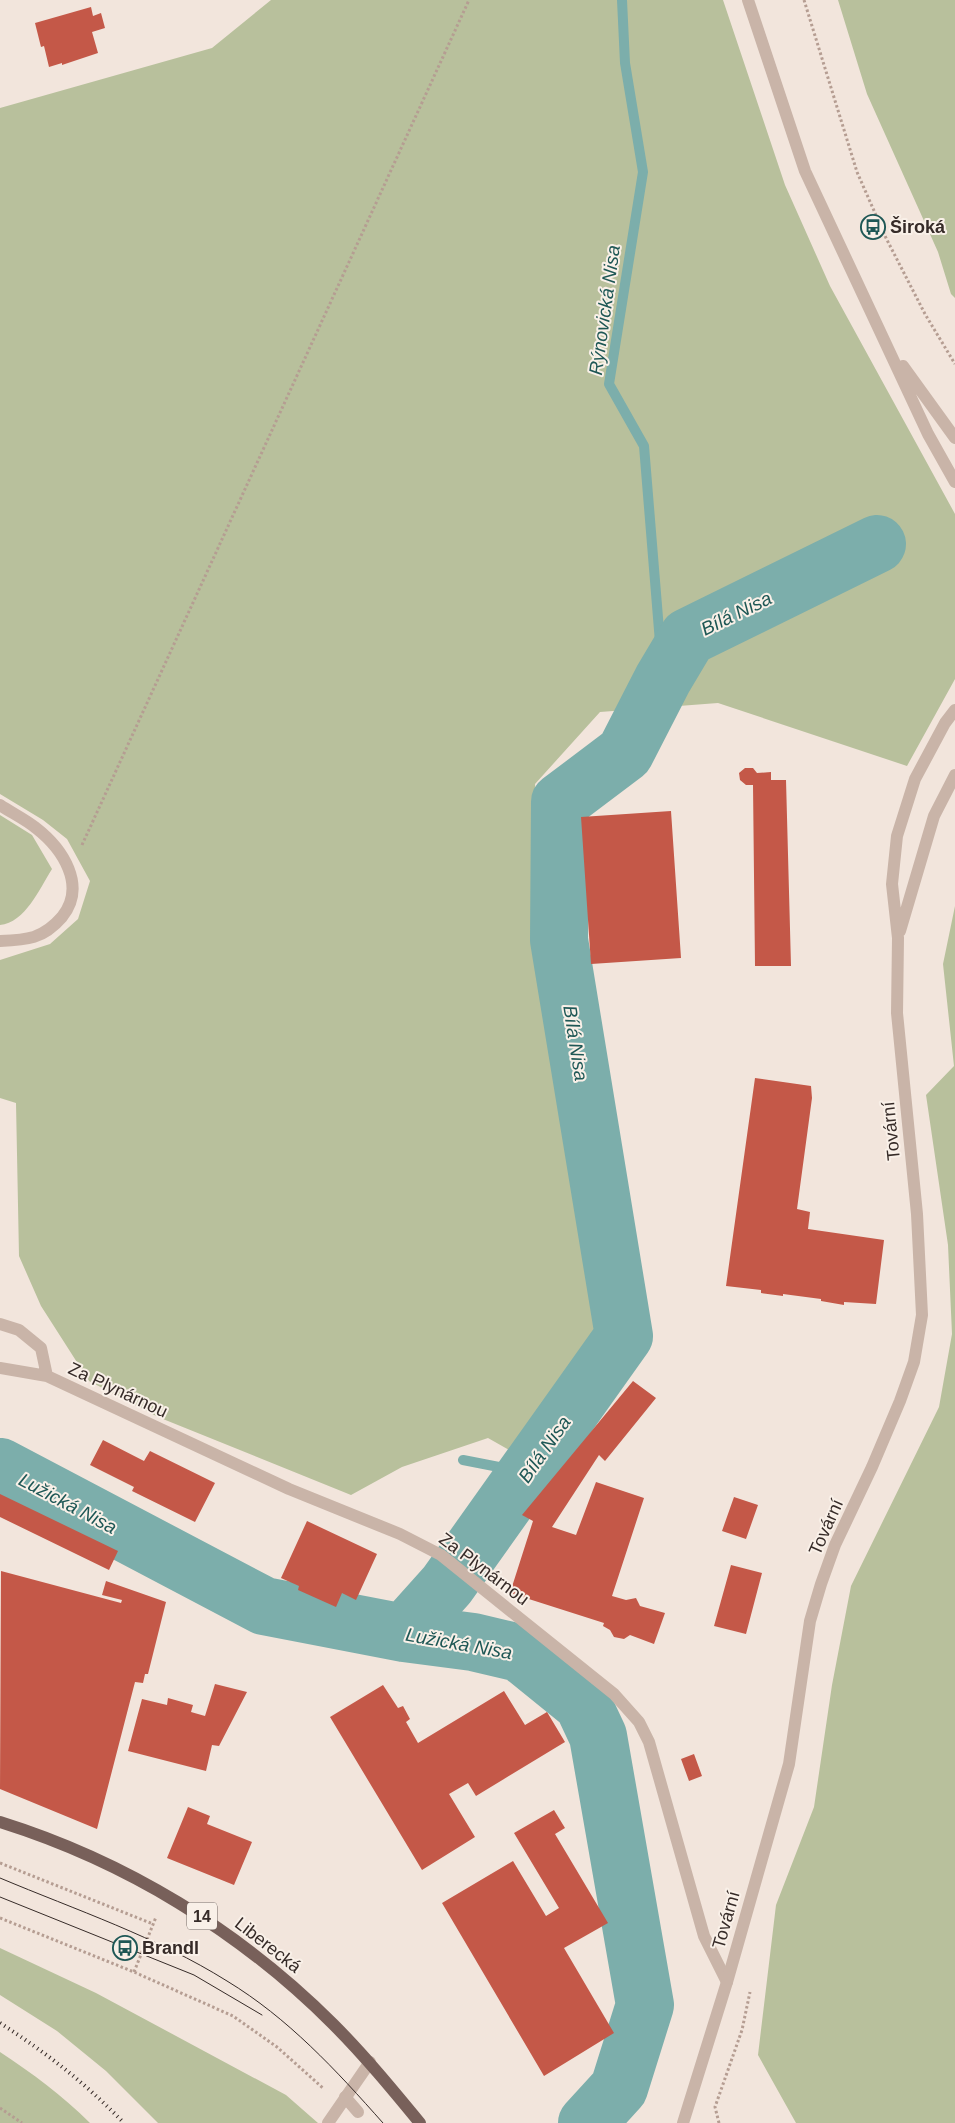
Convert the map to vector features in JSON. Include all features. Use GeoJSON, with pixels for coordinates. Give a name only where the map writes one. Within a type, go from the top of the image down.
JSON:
{"type":"FeatureCollection","features":[{"type":"Feature","properties":{"kind":"main road","name":"Liberecká"},"geometry":{"type":"LineString","coordinates":[[0,1822],[42,1835],[108,1864],[207,1920],[256,1956],[308,2000],[370,2062],[420,2123]]}},
{"type":"Feature","properties":{"kind":"street"},"geometry":{"type":"LineString","coordinates":[[748,0],[805,171],[928,434],[955,482]]}},
{"type":"Feature","properties":{"kind":"street"},"geometry":{"type":"LineString","coordinates":[[888,346],[954,436]]}},
{"type":"Feature","properties":{"kind":"street"},"geometry":{"type":"LineString","coordinates":[[946,723],[955,706]]}},
{"type":"Feature","properties":{"kind":"street","name":"Tovární"},"geometry":{"type":"LineString","coordinates":[[683,2123],[727,1982],[788,1764],[810,1621],[820,1584],[900,1401],[914,1362],[922,1315],[917,1214],[898,1013],[898,938],[892,884],[896,836],[915,779],[955,710]]}},
{"type":"Feature","properties":{"kind":"street","name":"Tovární"},"geometry":{"type":"LineString","coordinates":[[898,938],[934,816],[955,775]]}},
{"type":"Feature","properties":{"kind":"street"},"geometry":{"type":"LineString","coordinates":[[0,805],[35,827],[45,836],[70,871],[74,882],[68,909],[58,922],[34,938],[0,941]]}},
{"type":"Feature","properties":{"kind":"street"},"geometry":{"type":"LineString","coordinates":[[0,1324],[19,1330],[41,1348],[47,1376]]}},
{"type":"Feature","properties":{"kind":"street","name":"Za Plynárnou"},"geometry":{"type":"LineString","coordinates":[[0,1368],[47,1376],[289,1490],[400,1534],[441,1555],[614,1694],[639,1722],[654,1759],[704,1936],[727,1982]]}},
{"type":"Feature","properties":{"kind":"street"},"geometry":{"type":"LineString","coordinates":[[328,2123],[370,2062]]}},
{"type":"Feature","properties":{"kind":"street"},"geometry":{"type":"LineString","coordinates":[[346,2097],[358,2112]]}},
{"type":"Feature","properties":{"kind":"path"},"geometry":{"type":"LineString","coordinates":[[70,871],[468,0]]}},
{"type":"Feature","properties":{"kind":"path"},"geometry":{"type":"LineString","coordinates":[[804,0],[856,172],[886,238],[925,314],[955,364]]}},
{"type":"Feature","properties":{"kind":"path"},"geometry":{"type":"LineString","coordinates":[[0,1862],[153,1924]]}},
{"type":"Feature","properties":{"kind":"path"},"geometry":{"type":"LineString","coordinates":[[134,1972],[165,1895]]}},
{"type":"Feature","properties":{"kind":"path"},"geometry":{"type":"LineString","coordinates":[[0,1918],[134,1972],[233,2016],[277,2047],[326,2091],[346,2097]]}},
{"type":"Feature","properties":{"kind":"path"},"geometry":{"type":"LineString","coordinates":[[0,2108],[22,2123]]}},
{"type":"Feature","properties":{"kind":"green space"},"geometry":{"type":"Polygon","coordinates":[[[271,0],[723,0],[785,185],[830,286],[955,514],[955,679],[907,766],[718,703],[600,712],[535,784],[554,1062],[609,1332],[525,1459],[488,1438],[402,1467],[351,1495],[158,1417],[89,1381],[41,1306],[19,1256],[16,1103],[0,1098],[0,960],[50,944],[78,919],[90,881],[67,839],[43,820],[0,794],[0,108],[212,48],[271,0]]]}},
{"type":"Feature","properties":{"kind":"green space"},"geometry":{"type":"Polygon","coordinates":[[[838,0],[955,0],[955,298],[951,294],[938,252],[867,94],[838,0]]]}},
{"type":"Feature","properties":{"kind":"green space"},"geometry":{"type":"Polygon","coordinates":[[[0,815],[32,835],[52,869],[37,895],[24,911],[9,923],[0,925],[0,815]]]}},
{"type":"Feature","properties":{"kind":"green space"},"geometry":{"type":"Polygon","coordinates":[[[955,906],[955,2123],[796,2123],[758,2055],[776,1905],[814,1807],[832,1685],[851,1586],[939,1407],[952,1334],[948,1245],[926,1095],[954,1066],[943,964],[955,906]]]}},
{"type":"Feature","properties":{"kind":"green space"},"geometry":{"type":"Polygon","coordinates":[[[0,1948],[96,1993],[286,2095],[318,2123],[158,2123],[106,2071],[57,2031],[0,1995],[0,1948]]]}},
{"type":"Feature","properties":{"kind":"green space"},"geometry":{"type":"Polygon","coordinates":[[[0,2052],[47,2085],[90,2123],[0,2123],[0,2052]]]}},
{"type":"Feature","properties":{"kind":"building"},"geometry":{"type":"Polygon","coordinates":[[[91,7],[93,16],[101,13],[105,28],[92,32],[98,53],[62,65],[62,63],[49,67],[44,46],[41,47],[35,23],[91,7]]]}},
{"type":"Feature","properties":{"kind":"building"},"geometry":{"type":"Polygon","coordinates":[[[745,768],[753,768],[757,773],[771,772],[771,780],[786,780],[791,966],[755,966],[753,785],[746,785],[740,780],[739,773],[745,768]]]}},
{"type":"Feature","properties":{"kind":"building"},"geometry":{"type":"Polygon","coordinates":[[[671,811],[681,958],[591,964],[581,817],[671,811]]]}},
{"type":"Feature","properties":{"kind":"building"},"geometry":{"type":"Polygon","coordinates":[[[755,1078],[811,1086],[812,1098],[797,1209],[810,1212],[808,1229],[884,1240],[876,1304],[844,1302],[844,1305],[821,1301],[821,1299],[761,1293],[761,1290],[726,1286],[755,1078]]]}},
{"type":"Feature","properties":{"kind":"building"},"geometry":{"type":"Polygon","coordinates":[[[633,1381],[656,1398],[605,1461],[599,1455],[552,1527],[576,1535],[596,1482],[644,1498],[612,1596],[626,1600],[636,1598],[640,1606],[665,1613],[654,1644],[630,1635],[624,1639],[614,1637],[610,1630],[603,1626],[604,1623],[510,1593],[533,1521],[522,1515],[633,1381]]]}},
{"type":"Feature","properties":{"kind":"building"},"geometry":{"type":"Polygon","coordinates":[[[103,1440],[144,1461],[150,1451],[215,1483],[195,1522],[132,1491],[134,1487],[90,1465],[103,1440]]]}},
{"type":"Feature","properties":{"kind":"building"},"geometry":{"type":"Polygon","coordinates":[[[0,1494],[118,1551],[109,1570],[0,1517],[0,1494]]]}},
{"type":"Feature","properties":{"kind":"building"},"geometry":{"type":"Polygon","coordinates":[[[734,1497],[758,1505],[746,1539],[722,1531],[734,1497]]]}},
{"type":"Feature","properties":{"kind":"building"},"geometry":{"type":"Polygon","coordinates":[[[307,1521],[377,1554],[356,1600],[342,1593],[336,1607],[298,1590],[299,1586],[281,1578],[307,1521]]]}},
{"type":"Feature","properties":{"kind":"building"},"geometry":{"type":"Polygon","coordinates":[[[731,1565],[762,1573],[746,1634],[714,1626],[731,1565]]]}},
{"type":"Feature","properties":{"kind":"building"},"geometry":{"type":"Polygon","coordinates":[[[1,1571],[121,1603],[122,1600],[102,1595],[106,1581],[166,1602],[148,1674],[145,1674],[143,1683],[135,1682],[97,1829],[0,1789],[1,1571]]]}},
{"type":"Feature","properties":{"kind":"building"},"geometry":{"type":"Polygon","coordinates":[[[215,1684],[247,1692],[219,1746],[212,1745],[206,1771],[128,1751],[142,1699],[167,1705],[168,1698],[193,1705],[191,1712],[205,1716],[215,1684]]]}},
{"type":"Feature","properties":{"kind":"building"},"geometry":{"type":"Polygon","coordinates":[[[383,1685],[398,1708],[403,1706],[410,1719],[406,1722],[418,1743],[504,1691],[525,1725],[547,1712],[565,1742],[476,1796],[468,1783],[449,1794],[475,1837],[422,1870],[330,1717],[383,1685]]]}},
{"type":"Feature","properties":{"kind":"building"},"geometry":{"type":"Polygon","coordinates":[[[694,1754],[702,1776],[689,1781],[681,1759],[694,1754]]]}},
{"type":"Feature","properties":{"kind":"building"},"geometry":{"type":"Polygon","coordinates":[[[188,1807],[210,1816],[207,1824],[252,1842],[234,1885],[167,1858],[188,1807]]]}},
{"type":"Feature","properties":{"kind":"building"},"geometry":{"type":"Polygon","coordinates":[[[554,1810],[565,1828],[555,1834],[608,1923],[564,1948],[614,2033],[544,2076],[442,1903],[513,1861],[546,1916],[559,1908],[514,1833],[554,1810]]]}},
{"type":"Feature","properties":{"kind":"waterway","name":"Rýnovická Nisa"},"geometry":{"type":"LineString","coordinates":[[622,0],[625,63],[643,172],[609,384],[644,446],[663,679]]}},
{"type":"Feature","properties":{"kind":"waterway","name":"Bílá Nisa"},"geometry":{"type":"LineString","coordinates":[[404,1633],[447,1585],[624,1336],[559,940],[560,802],[625,753],[663,679],[688,637],[877,544]]}},
{"type":"Feature","properties":{"kind":"waterway"},"geometry":{"type":"LineString","coordinates":[[463,1460],[504,1468],[516,1489]]}},
{"type":"Feature","properties":{"kind":"waterway","name":"Lužická Nisa"},"geometry":{"type":"LineString","coordinates":[[0,1467],[264,1606],[404,1633],[473,1642],[520,1653],[583,1704],[598,1736],[645,2005],[619,2088],[587,2123]]}},
{"type":"Feature","properties":{"kind":"tram line"},"geometry":{"type":"LineString","coordinates":[[0,1878],[87,1913],[173,1951],[227,1981],[291,2028],[329,2065],[383,2123]]}},
{"type":"Feature","properties":{"kind":"tram line"},"geometry":{"type":"LineString","coordinates":[[0,1897],[194,1975],[262,2015]]}},
{"type":"Feature","properties":{"kind":"railway"},"geometry":{"type":"LineString","coordinates":[[0,2023],[65,2069],[124,2123]]}},
{"type":"Feature","properties":{"kind":"place","name":"Široká"},"geometry":{"type":"Point","coordinates":[873,227]}},
{"type":"Feature","properties":{"kind":"place","name":"Brandl"},"geometry":{"type":"Point","coordinates":[125,1948]}}]}
